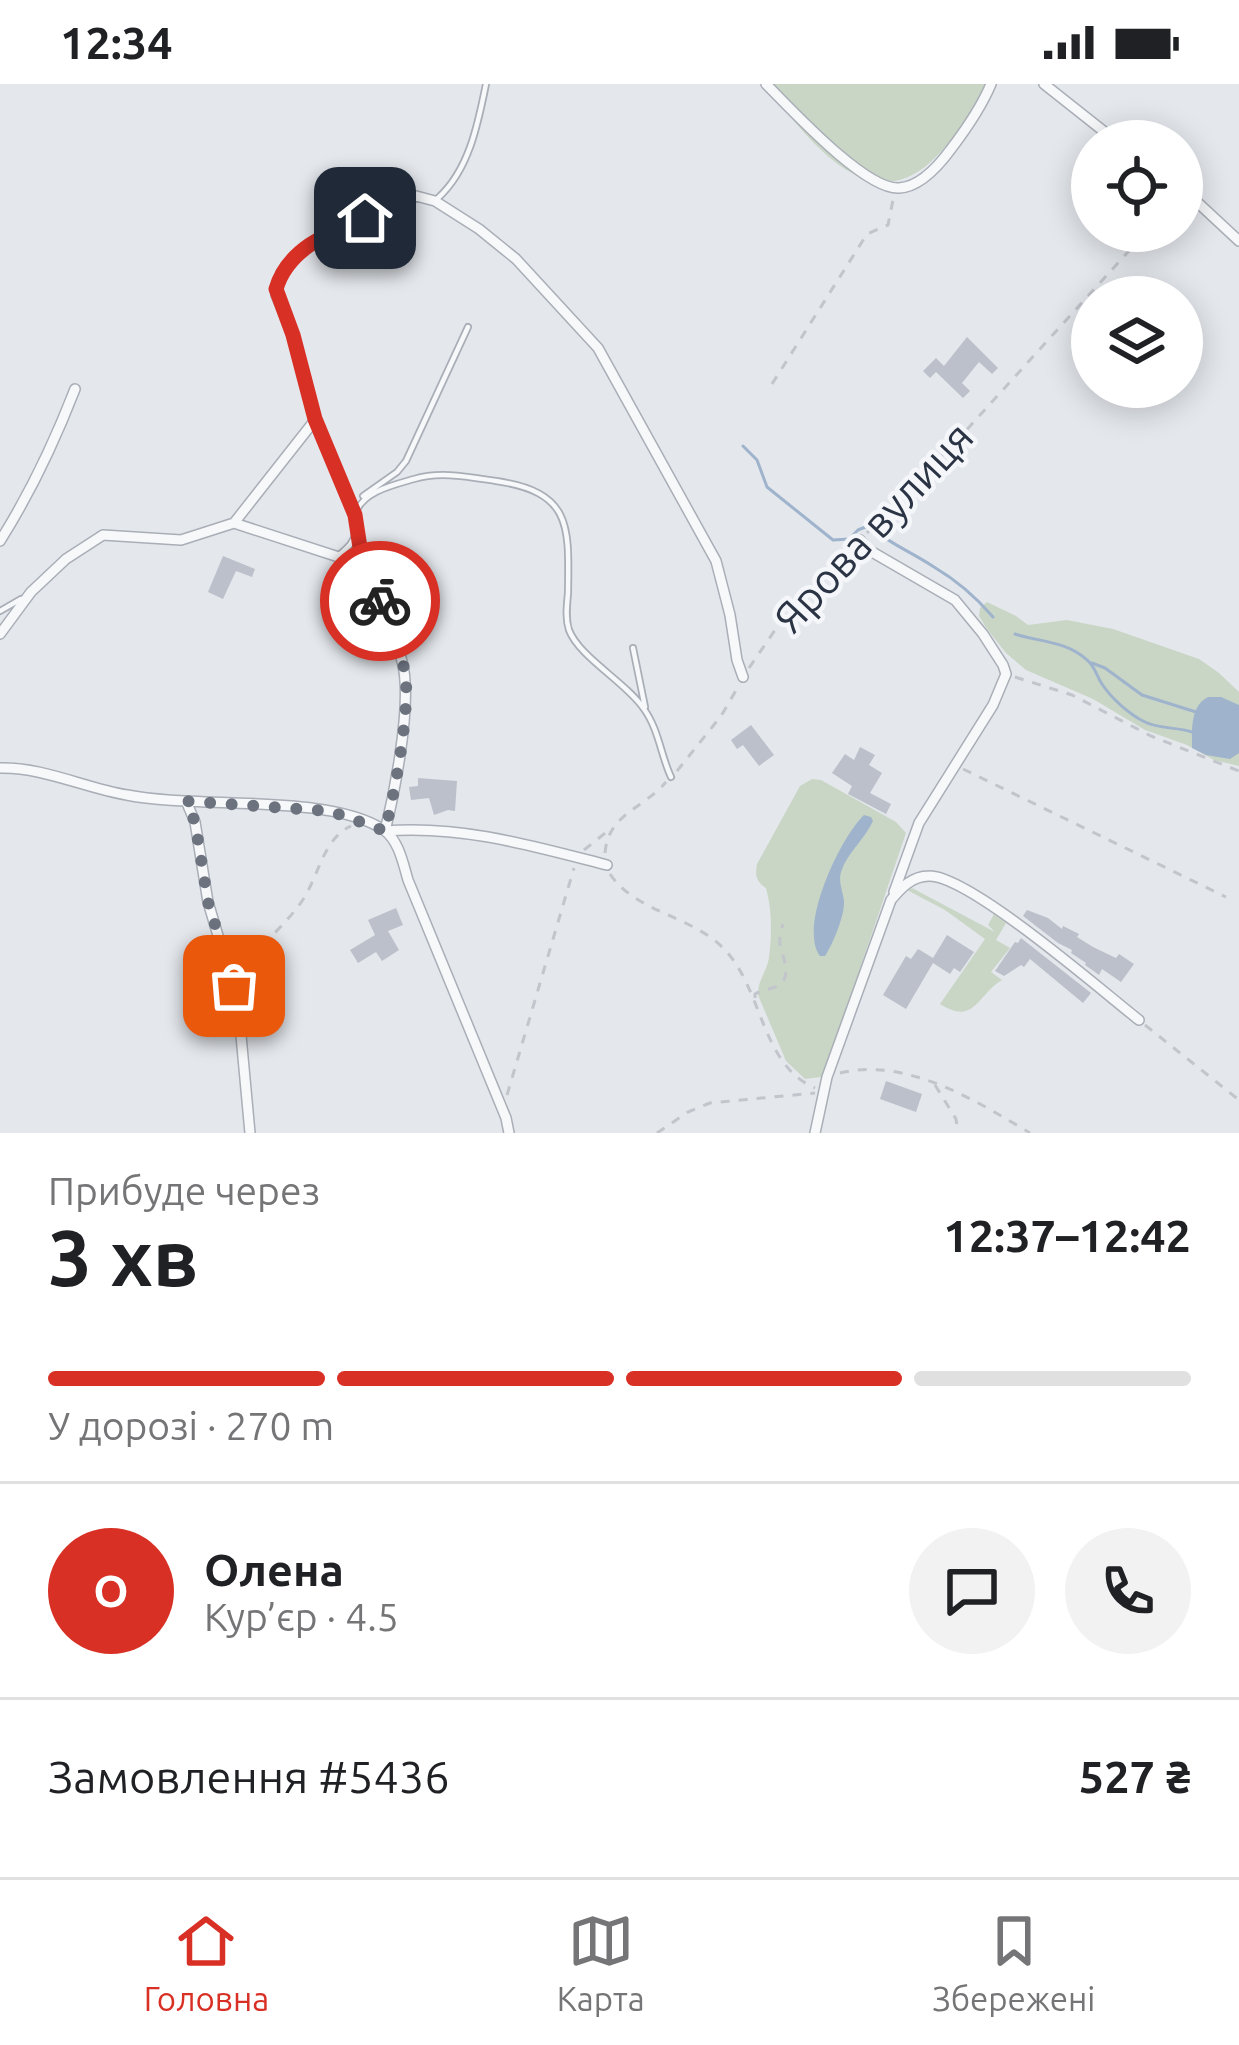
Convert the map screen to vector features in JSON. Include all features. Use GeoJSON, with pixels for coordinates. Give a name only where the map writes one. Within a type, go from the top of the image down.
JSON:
{"type":"FeatureCollection","features":[{"type":"Feature","properties":{"kind":"street"},"geometry":{"type":"LineString","coordinates":[[766,84],[843,157],[878,184],[895,188],[920,180],[945,158],[991,84]]}},
{"type":"Feature","properties":{"kind":"street"},"geometry":{"type":"LineString","coordinates":[[1044,84],[1089,120]]}},
{"type":"Feature","properties":{"kind":"street"},"geometry":{"type":"LineString","coordinates":[[0,634],[31,592],[103,535],[181,540],[234,523],[315,419],[293,335],[276,295],[281,274],[322,236],[416,196],[436,201],[516,259],[598,348],[716,561],[743,677]]}},
{"type":"Feature","properties":{"kind":"street"},"geometry":{"type":"LineString","coordinates":[[1203,207],[1239,241]]}},
{"type":"Feature","properties":{"kind":"street"},"geometry":{"type":"LineString","coordinates":[[0,541],[28,497],[75,388]]}},
{"type":"Feature","properties":{"kind":"street"},"geometry":{"type":"LineString","coordinates":[[234,523],[336,556],[363,567],[372,579],[406,684],[385,831],[399,850],[509,1133]]}},
{"type":"Feature","properties":{"kind":"street"},"geometry":{"type":"LineString","coordinates":[[815,1133],[827,1077],[920,823],[993,705],[1006,674],[983,634],[955,600],[867,549],[863,537]]}},
{"type":"Feature","properties":{"kind":"street"},"geometry":{"type":"LineString","coordinates":[[0,768],[39,772],[129,796],[330,811],[385,831],[464,832],[607,865]]}},
{"type":"Feature","properties":{"kind":"street"},"geometry":{"type":"LineString","coordinates":[[186,801],[195,822],[208,902],[238,1003],[250,1133]]}},
{"type":"Feature","properties":{"kind":"street"},"geometry":{"type":"LineString","coordinates":[[891,900],[912,880],[934,875],[944,878],[1003,913],[1139,1020]]}},
{"type":"Feature","properties":{"kind":"lane"},"geometry":{"type":"LineString","coordinates":[[436,201],[463,168],[486,84]]}},
{"type":"Feature","properties":{"kind":"lane"},"geometry":{"type":"LineString","coordinates":[[363,567],[356,533],[362,497],[406,460],[468,327]]}},
{"type":"Feature","properties":{"kind":"lane"},"geometry":{"type":"LineString","coordinates":[[315,419],[356,512]]}},
{"type":"Feature","properties":{"kind":"lane"},"geometry":{"type":"LineString","coordinates":[[356,512],[366,497],[432,475],[501,482],[545,495],[560,513],[566,540],[570,630],[647,712]]}},
{"type":"Feature","properties":{"kind":"lane"},"geometry":{"type":"LineString","coordinates":[[336,556],[356,533]]}},
{"type":"Feature","properties":{"kind":"lane"},"geometry":{"type":"LineString","coordinates":[[0,611],[31,592]]}},
{"type":"Feature","properties":{"kind":"lane"},"geometry":{"type":"LineString","coordinates":[[633,648],[647,712],[671,777]]}},
{"type":"Feature","properties":{"kind":"path"},"geometry":{"type":"LineString","coordinates":[[772,384],[867,234],[888,225],[895,188]]}},
{"type":"Feature","properties":{"kind":"path","name":"Ярова вулиця"},"geometry":{"type":"LineString","coordinates":[[577,857],[616,820],[655,795],[722,716],[786,614],[961,436],[1128,252]]}},
{"type":"Feature","properties":{"kind":"path"},"geometry":{"type":"LineString","coordinates":[[1006,674],[1072,695],[1151,736],[1239,771]]}},
{"type":"Feature","properties":{"kind":"path"},"geometry":{"type":"LineString","coordinates":[[954,764],[1226,897]]}},
{"type":"Feature","properties":{"kind":"path"},"geometry":{"type":"LineString","coordinates":[[234,986],[252,956],[305,896],[334,837],[364,822]]}},
{"type":"Feature","properties":{"kind":"path"},"geometry":{"type":"LineString","coordinates":[[610,829],[605,850],[614,880],[626,892],[689,923],[727,952],[756,1000],[778,1055],[806,1084],[825,1092]]}},
{"type":"Feature","properties":{"kind":"path"},"geometry":{"type":"LineString","coordinates":[[507,1094],[577,857]]}},
{"type":"Feature","properties":{"kind":"path"},"geometry":{"type":"LineString","coordinates":[[756,1000],[760,990],[783,981],[783,925]]}},
{"type":"Feature","properties":{"kind":"path"},"geometry":{"type":"LineString","coordinates":[[1139,1020],[1239,1100]]}},
{"type":"Feature","properties":{"kind":"path"},"geometry":{"type":"LineString","coordinates":[[827,1077],[883,1068],[934,1083],[1030,1133]]}},
{"type":"Feature","properties":{"kind":"path"},"geometry":{"type":"LineString","coordinates":[[934,1083],[956,1120],[958,1133]]}},
{"type":"Feature","properties":{"kind":"path"},"geometry":{"type":"LineString","coordinates":[[657,1133],[710,1103],[825,1092]]}},
{"type":"Feature","properties":{"kind":"green space"},"geometry":{"type":"Polygon","coordinates":[[[763,84],[987,84],[937,156],[897,181],[873,181],[848,171],[819,148],[763,84]]]}},
{"type":"Feature","properties":{"kind":"green space"},"geometry":{"type":"Polygon","coordinates":[[[987,602],[1028,625],[1067,620],[1113,629],[1199,659],[1239,692],[1239,766],[1145,730],[1093,699],[1026,670],[1006,653],[979,616],[987,602]]]}},
{"type":"Feature","properties":{"kind":"green space"},"geometry":{"type":"Polygon","coordinates":[[[812,779],[896,822],[906,833],[831,1054],[821,1077],[805,1079],[786,1061],[758,995],[769,957],[771,922],[766,888],[756,872],[800,786],[812,779]]]}},
{"type":"Feature","properties":{"kind":"green space"},"geometry":{"type":"Polygon","coordinates":[[[912,888],[995,932],[988,925],[994,914],[1006,923],[996,940],[1010,948],[991,972],[1002,980],[968,1010],[940,1004],[985,939],[907,890],[912,888]]]}},
{"type":"Feature","properties":{"kind":"water"},"geometry":{"type":"Polygon","coordinates":[[[1208,697],[1239,705],[1239,753],[1230,759],[1192,748],[1195,712],[1208,697]]]}},
{"type":"Feature","properties":{"kind":"water"},"geometry":{"type":"Polygon","coordinates":[[[864,815],[873,821],[841,872],[843,914],[828,951],[820,956],[814,925],[818,905],[834,862],[864,815]]]}},
{"type":"Feature","properties":{"kind":"building"},"geometry":{"type":"Polygon","coordinates":[[[967,337],[998,368],[992,374],[979,362],[962,383],[970,391],[963,398],[936,372],[930,378],[923,371],[936,358],[944,366],[967,337]]]}},
{"type":"Feature","properties":{"kind":"building"},"geometry":{"type":"Polygon","coordinates":[[[223,556],[255,569],[252,577],[236,571],[223,599],[208,592],[223,556]]]}},
{"type":"Feature","properties":{"kind":"building"},"geometry":{"type":"Polygon","coordinates":[[[751,725],[774,755],[759,766],[743,745],[737,749],[731,740],[751,725]]]}},
{"type":"Feature","properties":{"kind":"building"},"geometry":{"type":"Polygon","coordinates":[[[860,747],[875,755],[869,765],[882,773],[870,793],[891,804],[886,814],[848,794],[852,786],[832,773],[845,754],[854,760],[860,747]]]}},
{"type":"Feature","properties":{"kind":"building"},"geometry":{"type":"Polygon","coordinates":[[[418,778],[457,781],[455,811],[434,815],[429,798],[411,800],[409,787],[418,786],[418,778]]]}},
{"type":"Feature","properties":{"kind":"building"},"geometry":{"type":"Polygon","coordinates":[[[396,908],[403,925],[388,931],[399,950],[382,961],[376,952],[358,963],[350,950],[375,935],[368,920],[396,908]]]}},
{"type":"Feature","properties":{"kind":"building"},"geometry":{"type":"Polygon","coordinates":[[[1027,910],[1134,964],[1121,982],[1102,969],[1099,975],[1023,916],[1027,910]]]}},
{"type":"Feature","properties":{"kind":"building"},"geometry":{"type":"Polygon","coordinates":[[[947,935],[974,952],[960,972],[954,968],[950,974],[933,963],[906,1009],[883,995],[906,956],[911,959],[918,949],[933,958],[947,935]]]}},
{"type":"Feature","properties":{"kind":"building"},"geometry":{"type":"Polygon","coordinates":[[[1021,938],[1091,993],[1083,1003],[1030,959],[1004,976],[995,971],[1021,938]]]}},
{"type":"Feature","properties":{"kind":"building"},"geometry":{"type":"Polygon","coordinates":[[[886,1081],[922,1094],[916,1112],[880,1099],[886,1081]]]}},
{"type":"Feature","properties":{"kind":"waterway"},"geometry":{"type":"LineString","coordinates":[[743,446],[757,460],[767,487],[833,540],[849,539],[868,526],[950,577],[993,617]]}},
{"type":"Feature","properties":{"kind":"waterway"},"geometry":{"type":"LineString","coordinates":[[1015,634],[1079,654],[1092,665],[1110,695],[1139,719],[1192,732]]}},
{"type":"Feature","properties":{"kind":"waterway"},"geometry":{"type":"LineString","coordinates":[[1092,663],[1142,695],[1196,712]]}},
{"type":"Feature","properties":{"kind":"way so far"},"geometry":{"type":"LineString","coordinates":[[234,986],[208,902],[195,822],[186,801],[330,811],[385,831],[406,684],[380,601]]}},
{"type":"Feature","properties":{"kind":"route"},"geometry":{"type":"LineString","coordinates":[[365,218],[310,244],[286,266],[276,289],[315,419],[355,515],[363,567],[380,601]]}}]}
